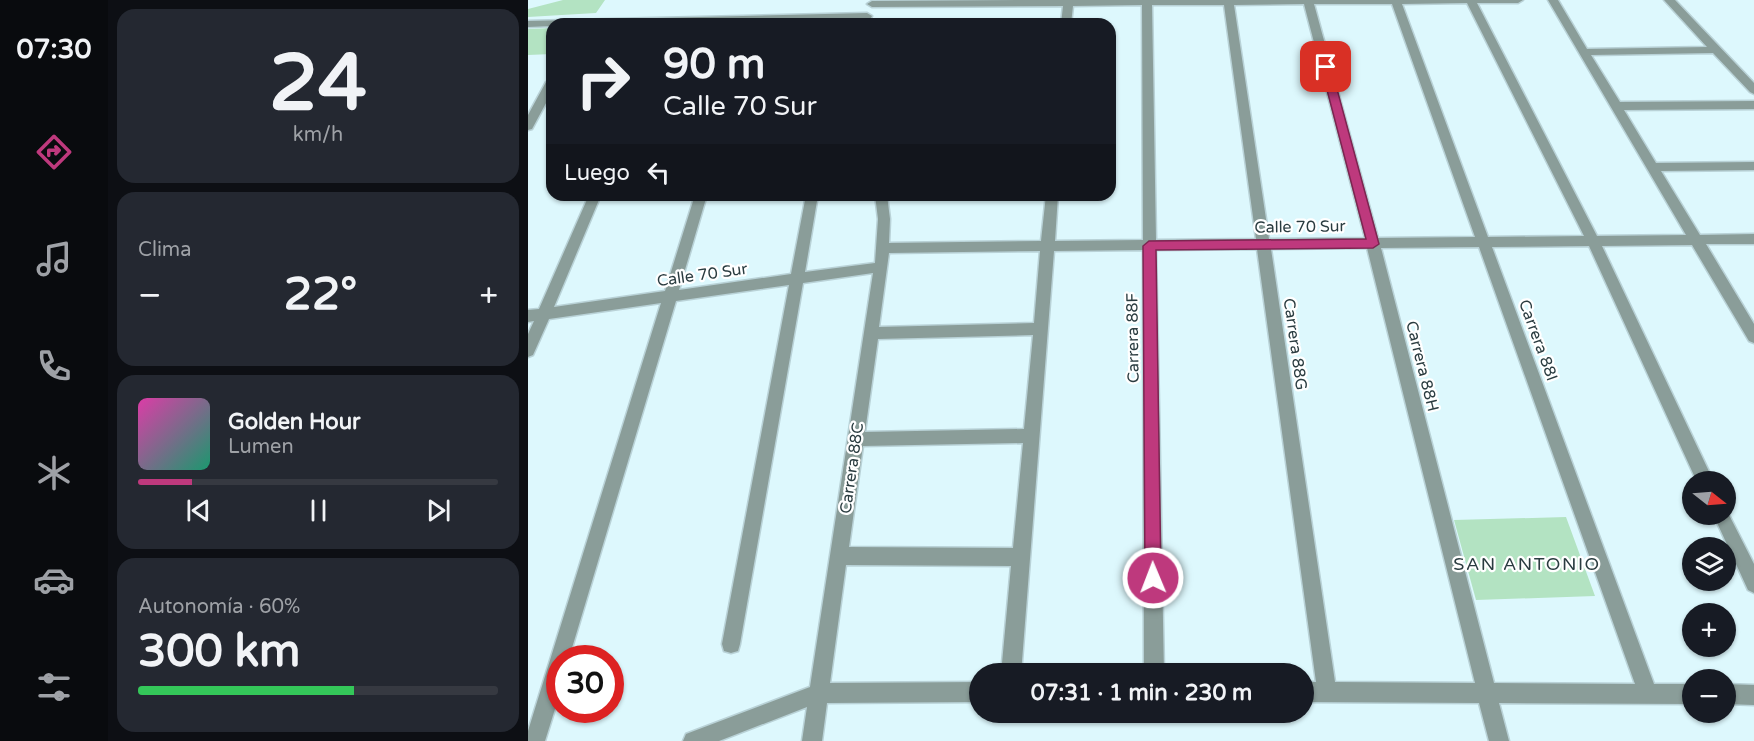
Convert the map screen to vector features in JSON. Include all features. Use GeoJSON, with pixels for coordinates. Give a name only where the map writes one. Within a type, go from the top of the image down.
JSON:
{"type":"FeatureCollection","features":[{"type":"Feature","properties":{"kind":"street"},"geometry":{"type":"LineString","coordinates":[[1471,0],[1593,241],[1701,471]]}},
{"type":"Feature","properties":{"kind":"street"},"geometry":{"type":"LineString","coordinates":[[867,18],[873,2],[1518,0]]}},
{"type":"Feature","properties":{"kind":"street"},"geometry":{"type":"LineString","coordinates":[[1553,0],[1752,330]]}},
{"type":"Feature","properties":{"kind":"street"},"geometry":{"type":"LineString","coordinates":[[1668,0],[1754,90]]}},
{"type":"Feature","properties":{"kind":"street","name":"Carrera 88F"},"geometry":{"type":"LineString","coordinates":[[1137,1],[1149,246],[1154,663]]}},
{"type":"Feature","properties":{"kind":"street","name":"Carrera 88G"},"geometry":{"type":"LineString","coordinates":[[1220,1],[1263,245],[1327,692]]}},
{"type":"Feature","properties":{"kind":"street","name":"Carrera 88H"},"geometry":{"type":"LineString","coordinates":[[1308,1],[1373,244],[1499,741]]}},
{"type":"Feature","properties":{"kind":"street","name":"Carrera 88I"},"geometry":{"type":"LineString","coordinates":[[1396,1],[1648,693]]}},
{"type":"Feature","properties":{"kind":"street"},"geometry":{"type":"LineString","coordinates":[[1067,18],[1068,2]]}},
{"type":"Feature","properties":{"kind":"street"},"geometry":{"type":"LineString","coordinates":[[528,24],[546,24]]}},
{"type":"Feature","properties":{"kind":"street"},"geometry":{"type":"LineString","coordinates":[[1584,52],[1716,50]]}},
{"type":"Feature","properties":{"kind":"street"},"geometry":{"type":"LineString","coordinates":[[528,126],[546,92]]}},
{"type":"Feature","properties":{"kind":"street"},"geometry":{"type":"LineString","coordinates":[[1616,106],[1754,105]]}},
{"type":"Feature","properties":{"kind":"street"},"geometry":{"type":"LineString","coordinates":[[1652,167],[1754,166]]}},
{"type":"Feature","properties":{"kind":"street"},"geometry":{"type":"LineString","coordinates":[[528,351],[592,201]]}},
{"type":"Feature","properties":{"kind":"street"},"geometry":{"type":"LineString","coordinates":[[564,645],[699,201]]}},
{"type":"Feature","properties":{"kind":"street"},"geometry":{"type":"LineString","coordinates":[[731,644],[812,201]]}},
{"type":"Feature","properties":{"kind":"street","name":"Carrera 88C"},"geometry":{"type":"LineString","coordinates":[[812,741],[880,267],[884,219],[882,201]]}},
{"type":"Feature","properties":{"kind":"street"},"geometry":{"type":"LineString","coordinates":[[1012,663],[1051,201]]}},
{"type":"Feature","properties":{"kind":"street","name":"Calle 70 Sur"},"geometry":{"type":"LineString","coordinates":[[882,248],[1754,239]]}},
{"type":"Feature","properties":{"kind":"street","name":"Calle 70 Sur"},"geometry":{"type":"LineString","coordinates":[[528,316],[880,267]]}},
{"type":"Feature","properties":{"kind":"street"},"geometry":{"type":"LineString","coordinates":[[871,333],[1040,329]]}},
{"type":"Feature","properties":{"kind":"street"},"geometry":{"type":"LineString","coordinates":[[855,439],[1031,436]]}},
{"type":"Feature","properties":{"kind":"street"},"geometry":{"type":"LineString","coordinates":[[1726,525],[1754,584]]}},
{"type":"Feature","properties":{"kind":"street"},"geometry":{"type":"LineString","coordinates":[[838,556],[1021,557]]}},
{"type":"Feature","properties":{"kind":"street"},"geometry":{"type":"LineString","coordinates":[[693,741],[819,693],[969,692]]}},
{"type":"Feature","properties":{"kind":"street"},"geometry":{"type":"LineString","coordinates":[[1314,692],[1682,694]]}},
{"type":"Feature","properties":{"kind":"street"},"geometry":{"type":"LineString","coordinates":[[1736,694],[1754,695]]}},
{"type":"Feature","properties":{"kind":"street"},"geometry":{"type":"LineString","coordinates":[[535,741],[546,705]]}},
{"type":"Feature","properties":{"kind":"green space"},"geometry":{"type":"Polygon","coordinates":[[[563,0],[605,0],[596,13],[528,17],[528,9],[563,0]]]}},
{"type":"Feature","properties":{"kind":"green space"},"geometry":{"type":"Polygon","coordinates":[[[546,28],[546,54],[528,55],[528,29],[546,28]]]}},
{"type":"Feature","properties":{"kind":"green space"},"geometry":{"type":"Polygon","coordinates":[[[1566,517],[1595,596],[1476,600],[1454,520],[1566,517]]]}},
{"type":"Feature","properties":{"kind":"district","name":"SAN ANTONIO"},"geometry":{"type":"Point","coordinates":[1527,564]}},
{"type":"Feature","properties":{"kind":"route"},"geometry":{"type":"LineString","coordinates":[[1153,578],[1149,246],[1373,244],[1326,67]]}}]}
